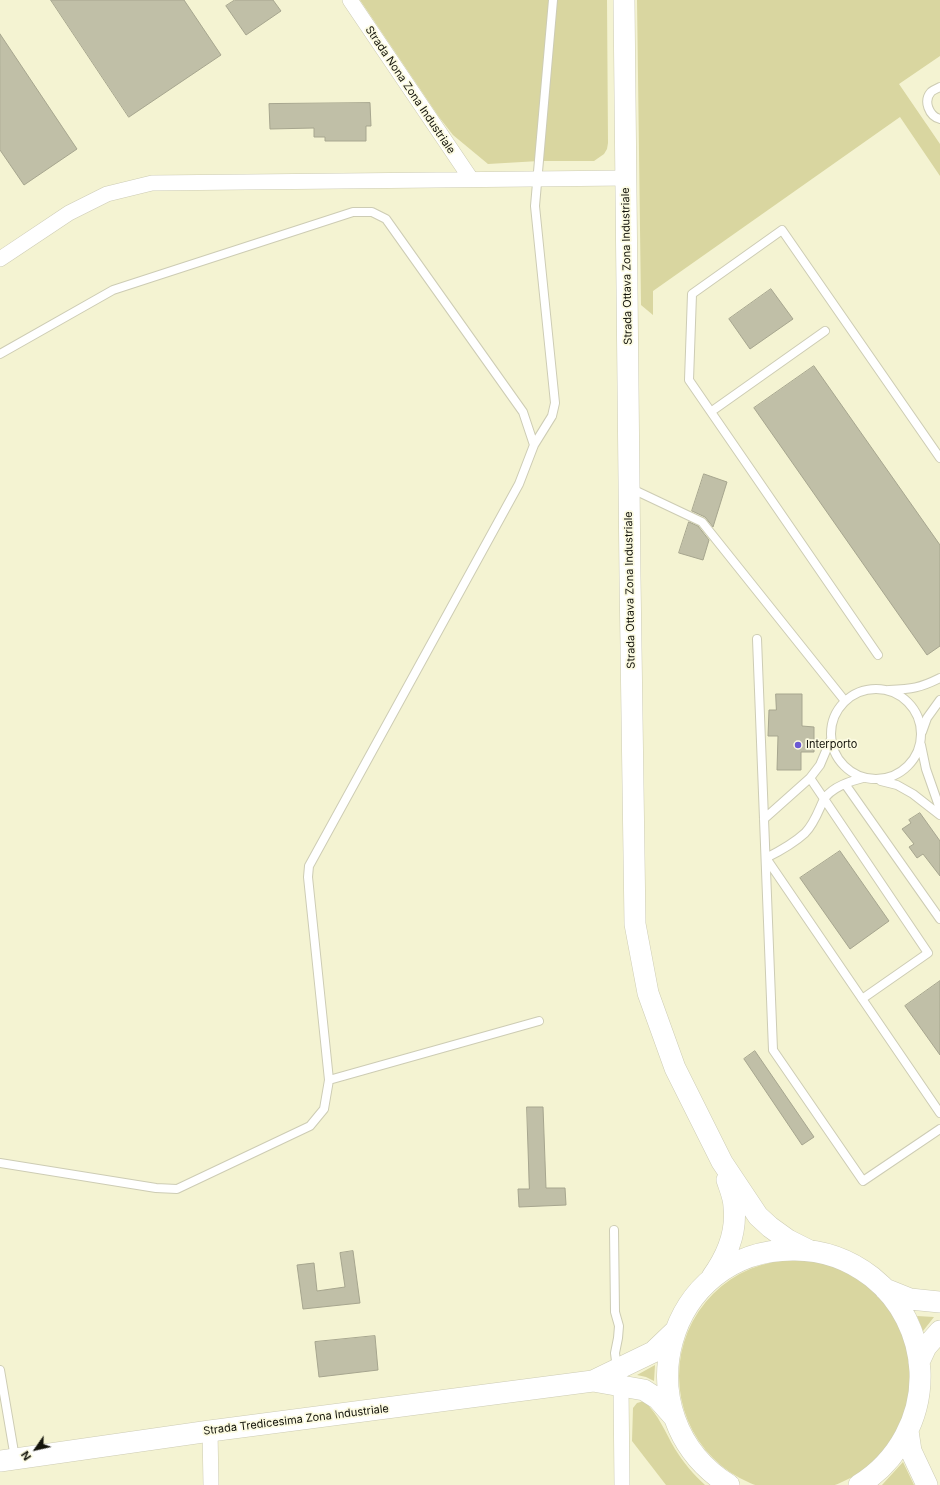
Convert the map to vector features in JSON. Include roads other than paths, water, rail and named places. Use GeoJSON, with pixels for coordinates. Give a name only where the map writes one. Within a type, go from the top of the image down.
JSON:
{"type":"FeatureCollection","features":[{"type":"Feature","properties":{"kind":"main road","name":"Strada Ottava Zona Industriale"},"geometry":{"type":"LineString","coordinates":[[624,0],[635,924],[648,993],[664,1038],[675,1068],[722,1162]]}},
{"type":"Feature","properties":{"kind":"main road"},"geometry":{"type":"LineString","coordinates":[[722,1162],[758,1216],[766,1224],[788,1240],[810,1251]]}},
{"type":"Feature","properties":{"kind":"main road"},"geometry":{"type":"LineString","coordinates":[[722,1162],[734,1207],[734,1233],[724,1260],[689,1304],[676,1330],[670,1350],[667,1374],[669,1400],[683,1437],[700,1461],[714,1475],[729,1485]]}},
{"type":"Feature","properties":{"kind":"main road"},"geometry":{"type":"LineString","coordinates":[[708,1282],[733,1265],[761,1254],[790,1250],[810,1251],[829,1255],[863,1271],[885,1289],[898,1305],[908,1323],[915,1342],[919,1362],[920,1383],[915,1412],[908,1431],[886,1464],[859,1485]]}},
{"type":"Feature","properties":{"kind":"main road"},"geometry":{"type":"LineString","coordinates":[[885,1289],[910,1299],[940,1302]]}},
{"type":"Feature","properties":{"kind":"main road","name":"Strada Tredicesima Zona Industriale"},"geometry":{"type":"LineString","coordinates":[[8,1460],[210,1431],[593,1380],[619,1378],[653,1352],[676,1330]]}},
{"type":"Feature","properties":{"kind":"main road"},"geometry":{"type":"LineString","coordinates":[[919,1362],[926,1347],[940,1331]]}},
{"type":"Feature","properties":{"kind":"main road"},"geometry":{"type":"LineString","coordinates":[[619,1378],[644,1390],[658,1399],[675,1419]]}},
{"type":"Feature","properties":{"kind":"main road"},"geometry":{"type":"LineString","coordinates":[[908,1431],[911,1451],[927,1485]]}},
{"type":"Feature","properties":{"kind":"street","name":"Strada Nona Zona Industriale"},"geometry":{"type":"LineString","coordinates":[[350,0],[471,179]]}},
{"type":"Feature","properties":{"kind":"street"},"geometry":{"type":"LineString","coordinates":[[0,259],[69,213],[107,194],[152,182],[626,178]]}},
{"type":"Feature","properties":{"kind":"street"},"geometry":{"type":"LineString","coordinates":[[619,1378],[622,1485]]}},
{"type":"Feature","properties":{"kind":"street"},"geometry":{"type":"LineString","coordinates":[[210,1431],[210,1485]]}},
{"type":"Feature","properties":{"kind":"lane"},"geometry":{"type":"LineString","coordinates":[[0,1163],[156,1188],[177,1189],[310,1126],[324,1109],[329,1080],[308,878],[309,866],[519,484],[534,445],[552,416],[555,403],[535,206],[553,0]]}},
{"type":"Feature","properties":{"kind":"lane"},"geometry":{"type":"LineString","coordinates":[[940,87],[931,93],[927,102],[930,112],[940,119]]}},
{"type":"Feature","properties":{"kind":"lane"},"geometry":{"type":"LineString","coordinates":[[0,354],[113,290],[154,275],[353,212],[372,212],[386,219],[523,412],[534,445]]}},
{"type":"Feature","properties":{"kind":"lane"},"geometry":{"type":"LineString","coordinates":[[878,656],[712,411],[689,380],[692,294],[782,230],[940,458]]}},
{"type":"Feature","properties":{"kind":"lane"},"geometry":{"type":"LineString","coordinates":[[712,411],[825,331]]}},
{"type":"Feature","properties":{"kind":"lane"},"geometry":{"type":"LineString","coordinates":[[629,487],[702,522],[845,701]]}},
{"type":"Feature","properties":{"kind":"lane"},"geometry":{"type":"LineString","coordinates":[[757,639],[773,1050],[863,1182],[940,1129]]}},
{"type":"Feature","properties":{"kind":"lane"},"geometry":{"type":"LineString","coordinates":[[940,678],[925,686],[910,689],[873,689],[858,692],[845,701],[836,712],[831,726],[831,739],[834,752],[841,764],[851,772],[863,778],[897,784],[913,794],[940,815]]}},
{"type":"Feature","properties":{"kind":"lane"},"geometry":{"type":"LineString","coordinates":[[888,690],[901,696],[912,707],[919,720],[921,735]]}},
{"type":"Feature","properties":{"kind":"lane"},"geometry":{"type":"LineString","coordinates":[[877,780],[889,778],[900,773],[909,765],[916,755],[927,718],[940,700]]}},
{"type":"Feature","properties":{"kind":"lane"},"geometry":{"type":"LineString","coordinates":[[764,818],[810,778],[820,765],[831,739]]}},
{"type":"Feature","properties":{"kind":"lane"},"geometry":{"type":"LineString","coordinates":[[920,744],[926,769],[940,809]]}},
{"type":"Feature","properties":{"kind":"lane"},"geometry":{"type":"LineString","coordinates":[[810,778],[928,953],[862,999]]}},
{"type":"Feature","properties":{"kind":"lane"},"geometry":{"type":"LineString","coordinates":[[766,858],[783,850],[805,832],[817,815],[824,799],[838,787],[863,778]]}},
{"type":"Feature","properties":{"kind":"lane"},"geometry":{"type":"LineString","coordinates":[[845,784],[940,919]]}},
{"type":"Feature","properties":{"kind":"lane"},"geometry":{"type":"LineString","coordinates":[[766,858],[940,1113]]}},
{"type":"Feature","properties":{"kind":"lane"},"geometry":{"type":"LineString","coordinates":[[329,1080],[539,1021]]}},
{"type":"Feature","properties":{"kind":"lane"},"geometry":{"type":"LineString","coordinates":[[614,1230],[615,1312],[619,1326],[615,1353],[619,1378]]}},
{"type":"Feature","properties":{"kind":"lane"},"geometry":{"type":"LineString","coordinates":[[0,1370],[8,1460]]}},
{"type":"Feature","properties":{"kind":"place","name":"Interporto"},"geometry":{"type":"Point","coordinates":[798,745]}}]}
